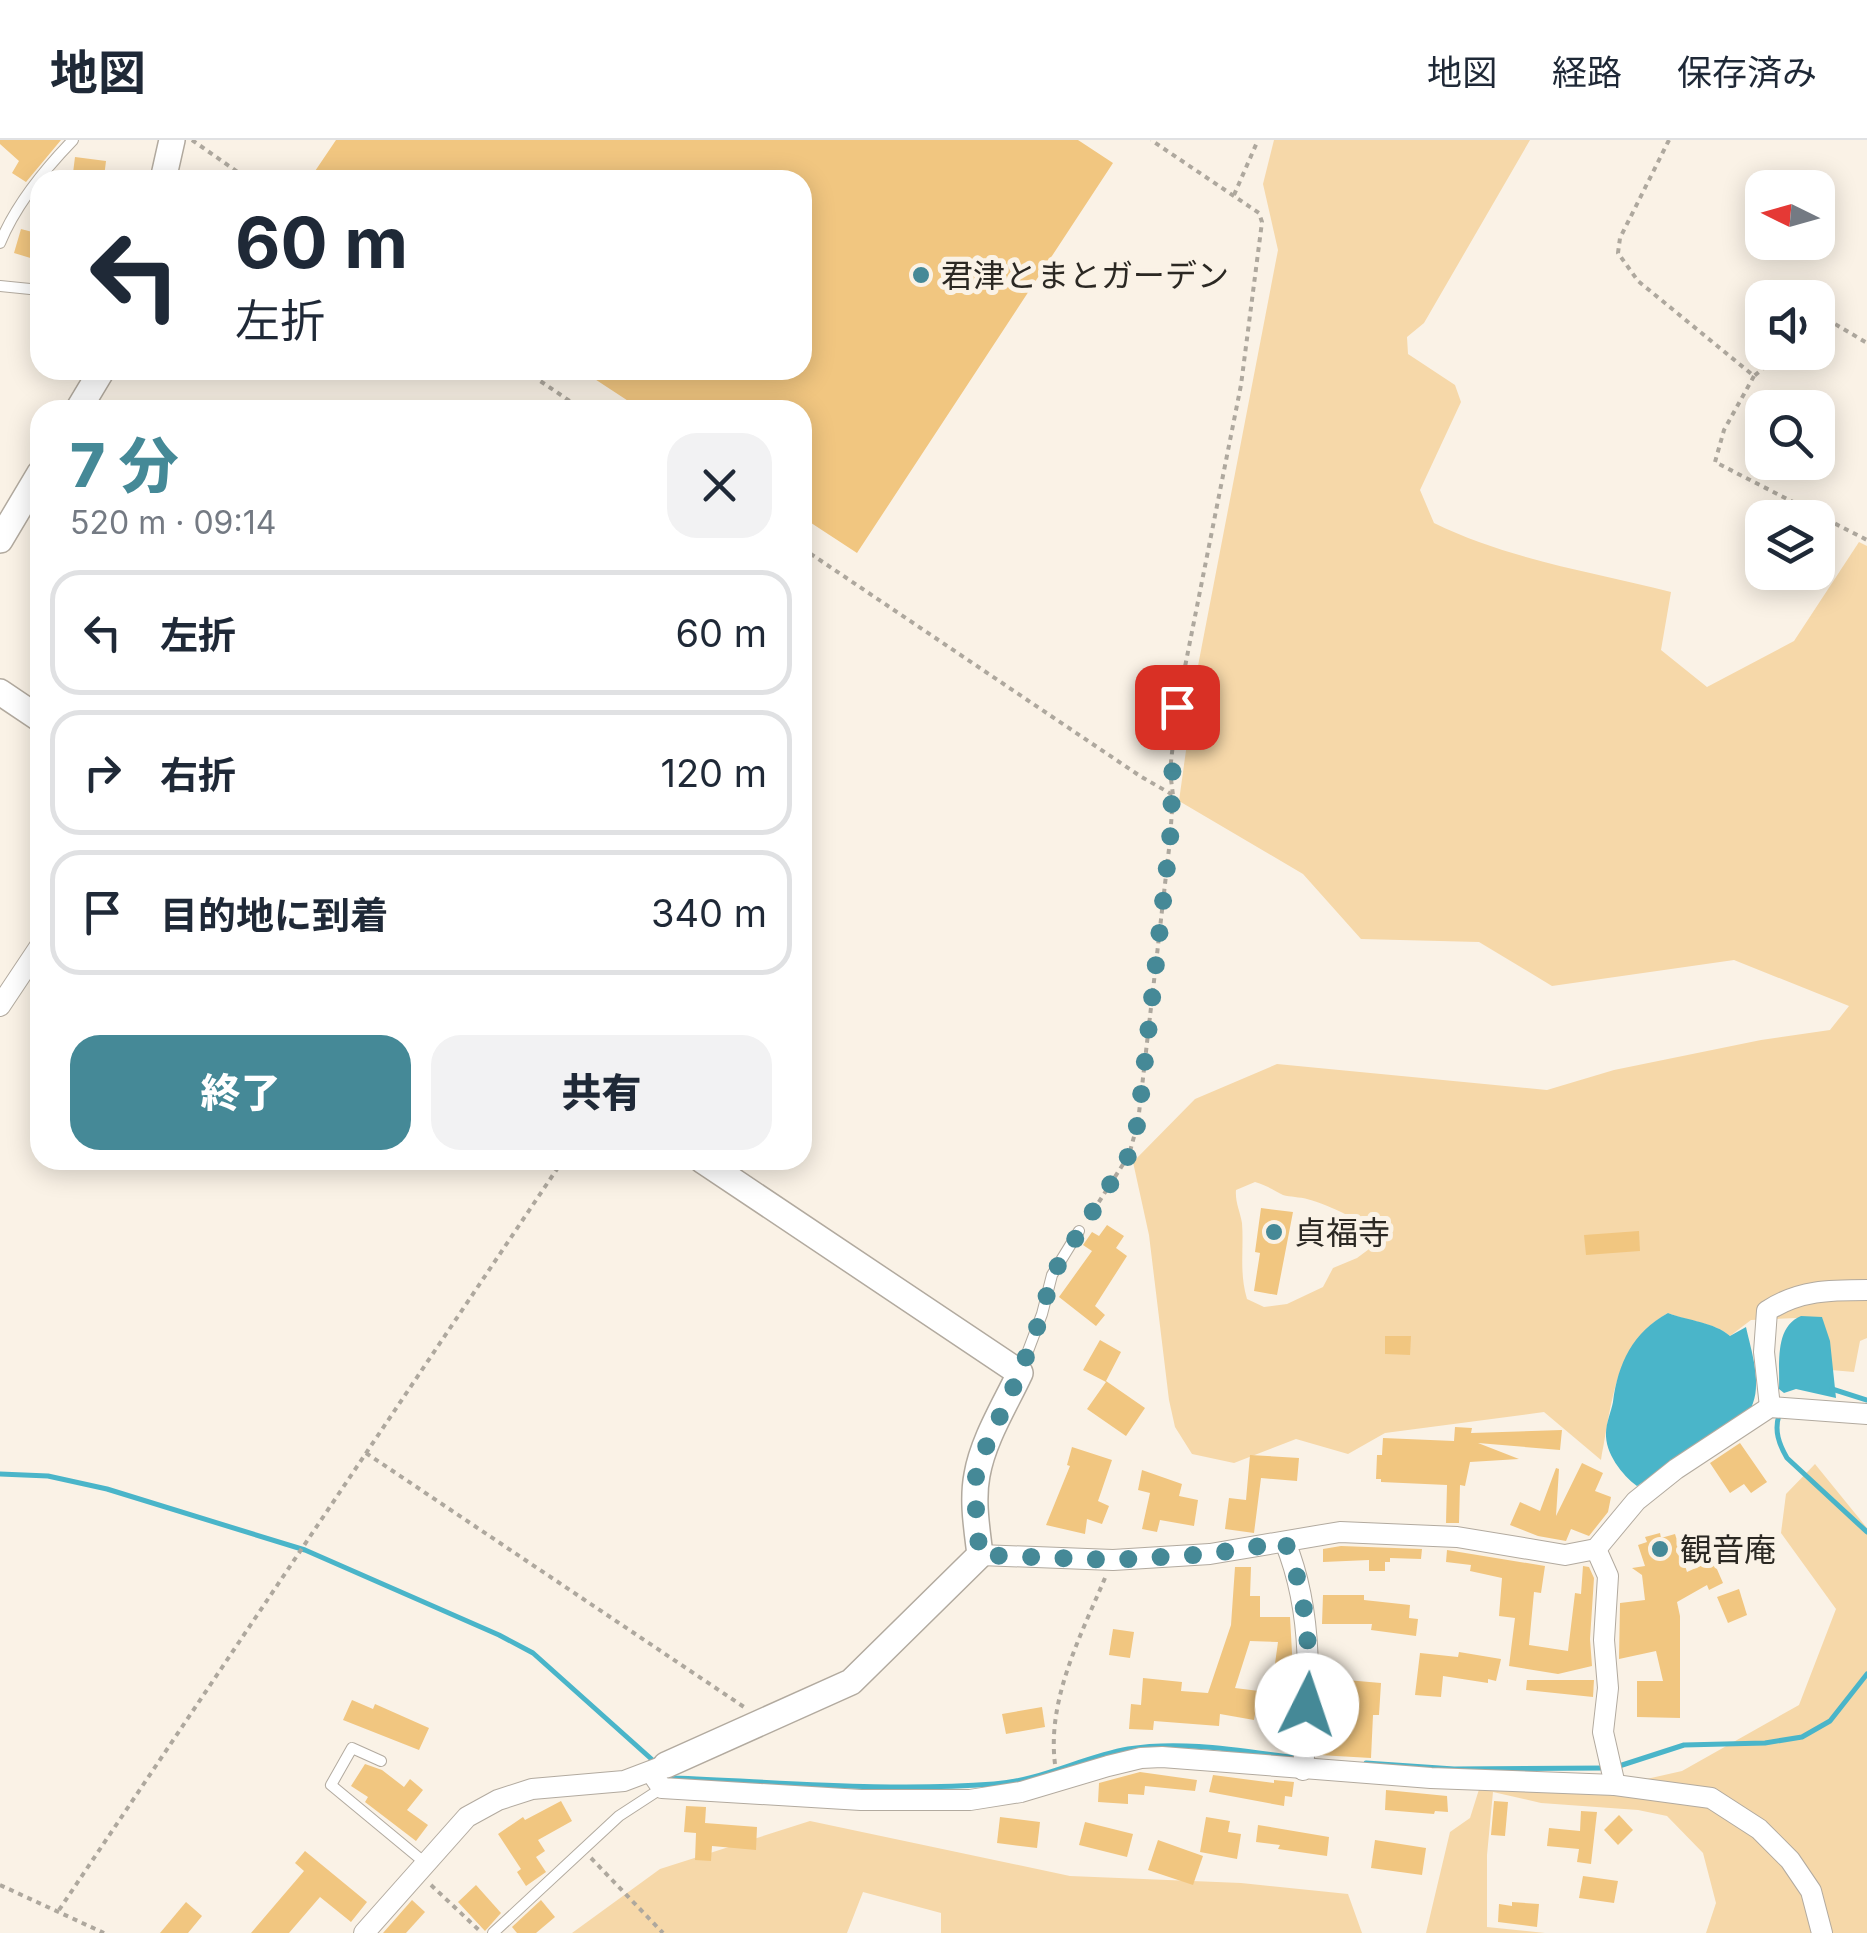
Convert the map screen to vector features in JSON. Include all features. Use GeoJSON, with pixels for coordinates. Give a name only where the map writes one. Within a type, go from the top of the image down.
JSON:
{"type":"FeatureCollection","features":[{"type":"Feature","properties":{"kind":"street"},"geometry":{"type":"LineString","coordinates":[[165,170],[172,140]]}},
{"type":"Feature","properties":{"kind":"street"},"geometry":{"type":"LineString","coordinates":[[0,540],[30,490]]}},
{"type":"Feature","properties":{"kind":"street"},"geometry":{"type":"LineString","coordinates":[[0,692],[30,712]]}},
{"type":"Feature","properties":{"kind":"street"},"geometry":{"type":"LineString","coordinates":[[0,1006],[30,961]]}},
{"type":"Feature","properties":{"kind":"street"},"geometry":{"type":"LineString","coordinates":[[717,1170],[1020,1373],[976,1476],[980,1555]]}},
{"type":"Feature","properties":{"kind":"street"},"geometry":{"type":"LineString","coordinates":[[1778,1407],[1764,1352],[1766,1311],[1785,1299],[1821,1290],[1867,1290]]}},
{"type":"Feature","properties":{"kind":"street"},"geometry":{"type":"LineString","coordinates":[[364,1933],[467,1817],[498,1800],[563,1784],[624,1781],[659,1774],[851,1682],[980,1555],[1113,1560],[1210,1554],[1340,1532],[1456,1537],[1565,1555],[1596,1550],[1636,1501],[1676,1469],[1778,1407],[1867,1414]]}},
{"type":"Feature","properties":{"kind":"street"},"geometry":{"type":"LineString","coordinates":[[1285,1542],[1296,1569],[1310,1657],[1304,1762]]}},
{"type":"Feature","properties":{"kind":"street"},"geometry":{"type":"LineString","coordinates":[[1596,1550],[1608,1576],[1604,1640],[1608,1688],[1603,1732],[1612,1772]]}},
{"type":"Feature","properties":{"kind":"street"},"geometry":{"type":"LineString","coordinates":[[659,1774],[862,1800],[970,1800],[1022,1792],[1141,1758],[1304,1762],[1431,1778],[1612,1772],[1711,1798],[1759,1829],[1790,1860],[1811,1892],[1822,1933]]}},
{"type":"Feature","properties":{"kind":"lane"},"geometry":{"type":"LineString","coordinates":[[47,170],[73,140]]}},
{"type":"Feature","properties":{"kind":"lane"},"geometry":{"type":"LineString","coordinates":[[0,243],[30,190]]}},
{"type":"Feature","properties":{"kind":"lane"},"geometry":{"type":"LineString","coordinates":[[0,286],[30,289]]}},
{"type":"Feature","properties":{"kind":"lane"},"geometry":{"type":"LineString","coordinates":[[1020,1373],[1052,1275],[1079,1231]]}},
{"type":"Feature","properties":{"kind":"lane"},"geometry":{"type":"LineString","coordinates":[[380,1762],[352,1748],[331,1784],[421,1866]]}},
{"type":"Feature","properties":{"kind":"lane"},"geometry":{"type":"LineString","coordinates":[[493,1933],[584,1851],[659,1774]]}},
{"type":"Feature","properties":{"kind":"path"},"geometry":{"type":"LineString","coordinates":[[192,140],[236,170]]}},
{"type":"Feature","properties":{"kind":"path"},"geometry":{"type":"LineString","coordinates":[[1079,1231],[1129,1155],[1138,1122],[1173,795],[1170,770],[1177,707],[1242,384],[1262,222],[1259,213],[1234,194],[1151,140]]}},
{"type":"Feature","properties":{"kind":"path"},"geometry":{"type":"LineString","coordinates":[[1234,194],[1258,140]]}},
{"type":"Feature","properties":{"kind":"path"},"geometry":{"type":"LineString","coordinates":[[1669,140],[1620,238],[1618,253],[1638,281],[1754,376]]}},
{"type":"Feature","properties":{"kind":"path"},"geometry":{"type":"LineString","coordinates":[[1835,324],[1867,343]]}},
{"type":"Feature","properties":{"kind":"path"},"geometry":{"type":"LineString","coordinates":[[1761,370],[1724,430],[1715,462],[1867,540]]}},
{"type":"Feature","properties":{"kind":"path"},"geometry":{"type":"LineString","coordinates":[[539,380],[569,400]]}},
{"type":"Feature","properties":{"kind":"path"},"geometry":{"type":"LineString","coordinates":[[812,555],[1173,795]]}},
{"type":"Feature","properties":{"kind":"path"},"geometry":{"type":"LineString","coordinates":[[59,1910],[556,1170]]}},
{"type":"Feature","properties":{"kind":"path"},"geometry":{"type":"LineString","coordinates":[[366,1452],[765,1721]]}},
{"type":"Feature","properties":{"kind":"path"},"geometry":{"type":"LineString","coordinates":[[1055,1765],[1052,1738],[1072,1656],[1113,1560]]}},
{"type":"Feature","properties":{"kind":"path"},"geometry":{"type":"LineString","coordinates":[[584,1851],[664,1933]]}},
{"type":"Feature","properties":{"kind":"path"},"geometry":{"type":"LineString","coordinates":[[421,1866],[482,1933]]}},
{"type":"Feature","properties":{"kind":"path"},"geometry":{"type":"LineString","coordinates":[[0,1885],[104,1933]]}},
{"type":"Feature","properties":{"kind":"shaded area"},"geometry":{"type":"Polygon","coordinates":[[[1274,140],[1530,140],[1424,323],[1407,337],[1408,354],[1455,385],[1461,402],[1420,490],[1434,523],[1550,564],[1671,592],[1661,650],[1707,687],[1794,641],[1827,590],[1835,590],[1835,579],[1859,542],[1867,546],[1867,1338],[1860,1341],[1854,1372],[1831,1370],[1822,1317],[1751,1320],[1730,1336],[1668,1313],[1636,1341],[1626,1358],[1613,1397],[1601,1460],[1544,1412],[1385,1433],[1348,1454],[1296,1439],[1234,1463],[1192,1454],[1175,1427],[1149,1235],[1133,1162],[1195,1099],[1277,1064],[1547,1090],[1614,1070],[1830,1030],[1849,1006],[1734,960],[1552,986],[1479,942],[1361,939],[1303,874],[1179,801],[1197,671],[1278,250],[1263,184],[1274,140]],[[1255,1182],[1236,1190],[1247,1299],[1264,1307],[1287,1304],[1323,1287],[1333,1268],[1357,1258],[1384,1238],[1337,1210],[1283,1195],[1255,1182]]]}},
{"type":"Feature","properties":{"kind":"shaded area"},"geometry":{"type":"Polygon","coordinates":[[[1815,1464],[1867,1528],[1867,1933],[1706,1933],[1716,1903],[1703,1853],[1667,1816],[1541,1803],[1493,1792],[1487,1855],[1487,1927],[1545,1933],[1426,1933],[1450,1832],[1470,1818],[1481,1783],[1589,1792],[1682,1771],[1799,1705],[1836,1609],[1781,1533],[1786,1494],[1815,1464]]]}},
{"type":"Feature","properties":{"kind":"shaded area"},"geometry":{"type":"Polygon","coordinates":[[[810,1821],[1070,1876],[1241,1883],[1348,1894],[1362,1933],[941,1933],[941,1913],[863,1892],[847,1933],[572,1933],[660,1869],[810,1821]]]}},
{"type":"Feature","properties":{"kind":"water"},"geometry":{"type":"Polygon","coordinates":[[[1668,1313],[1709,1325],[1730,1336],[1746,1327],[1756,1389],[1751,1408],[1637,1486],[1611,1456],[1606,1441],[1607,1425],[1629,1350],[1645,1329],[1668,1313]]]}},
{"type":"Feature","properties":{"kind":"water"},"geometry":{"type":"Polygon","coordinates":[[[1801,1316],[1822,1317],[1830,1341],[1836,1398],[1796,1389],[1784,1393],[1779,1389],[1782,1338],[1792,1321],[1801,1316]]]}},
{"type":"Feature","properties":{"kind":"building"},"geometry":{"type":"Polygon","coordinates":[[[0,140],[61,140],[36,170],[30,170],[26,182],[12,173],[19,161],[0,140]]]}},
{"type":"Feature","properties":{"kind":"building","name":"君津とまとガーデン"},"geometry":{"type":"Polygon","coordinates":[[[336,140],[1078,140],[1113,163],[857,553],[812,524],[812,400],[627,400],[596,380],[812,380],[812,170],[316,170],[336,140]]]}},
{"type":"Feature","properties":{"kind":"building"},"geometry":{"type":"Polygon","coordinates":[[[75,157],[106,161],[105,170],[73,170],[75,157]]]}},
{"type":"Feature","properties":{"kind":"building"},"geometry":{"type":"Polygon","coordinates":[[[21,229],[30,231],[30,258],[14,253],[21,229]]]}},
{"type":"Feature","properties":{"kind":"building"},"geometry":{"type":"Polygon","coordinates":[[[1261,1208],[1293,1212],[1277,1295],[1254,1291],[1261,1208]]]}},
{"type":"Feature","properties":{"kind":"building"},"geometry":{"type":"Polygon","coordinates":[[[1107,1225],[1124,1236],[1116,1248],[1127,1256],[1095,1306],[1105,1315],[1096,1326],[1059,1297],[1092,1251],[1083,1245],[1092,1232],[1099,1236],[1107,1225]]]}},
{"type":"Feature","properties":{"kind":"building"},"geometry":{"type":"Polygon","coordinates":[[[1639,1231],[1640,1251],[1586,1255],[1584,1235],[1639,1231]]]}},
{"type":"Feature","properties":{"kind":"building"},"geometry":{"type":"Polygon","coordinates":[[[1385,1336],[1411,1336],[1410,1355],[1385,1354],[1385,1336]]]}},
{"type":"Feature","properties":{"kind":"building"},"geometry":{"type":"Polygon","coordinates":[[[1100,1340],[1121,1352],[1106,1381],[1145,1408],[1126,1436],[1087,1409],[1106,1382],[1083,1370],[1100,1340]]]}},
{"type":"Feature","properties":{"kind":"building"},"geometry":{"type":"Polygon","coordinates":[[[1455,1427],[1472,1428],[1471,1433],[1562,1430],[1560,1450],[1478,1443],[1519,1459],[1470,1462],[1465,1486],[1460,1485],[1459,1523],[1446,1523],[1447,1485],[1381,1482],[1376,1479],[1377,1455],[1382,1455],[1383,1438],[1454,1441],[1455,1427]]]}},
{"type":"Feature","properties":{"kind":"building"},"geometry":{"type":"Polygon","coordinates":[[[1740,1443],[1767,1482],[1751,1493],[1744,1484],[1730,1493],[1710,1463],[1740,1443]]]}},
{"type":"Feature","properties":{"kind":"building"},"geometry":{"type":"Polygon","coordinates":[[[1072,1447],[1112,1460],[1098,1501],[1109,1506],[1102,1524],[1087,1519],[1085,1534],[1046,1525],[1070,1466],[1067,1465],[1072,1447]]]}},
{"type":"Feature","properties":{"kind":"building"},"geometry":{"type":"Polygon","coordinates":[[[1250,1455],[1299,1458],[1297,1481],[1261,1478],[1254,1533],[1225,1529],[1229,1498],[1246,1500],[1250,1455]]]}},
{"type":"Feature","properties":{"kind":"building"},"geometry":{"type":"Polygon","coordinates":[[[1582,1463],[1603,1473],[1595,1491],[1611,1497],[1608,1512],[1589,1536],[1571,1529],[1566,1541],[1510,1525],[1520,1502],[1540,1511],[1556,1468],[1556,1516],[1582,1463]]]}},
{"type":"Feature","properties":{"kind":"building"},"geometry":{"type":"Polygon","coordinates":[[[1142,1470],[1182,1484],[1179,1496],[1198,1500],[1194,1526],[1160,1520],[1157,1532],[1142,1529],[1150,1493],[1138,1490],[1142,1470]]]}},
{"type":"Feature","properties":{"kind":"building"},"geometry":{"type":"Polygon","coordinates":[[[1660,1533],[1661,1538],[1675,1534],[1687,1572],[1713,1560],[1723,1583],[1709,1590],[1707,1585],[1677,1602],[1680,1718],[1637,1717],[1637,1681],[1663,1681],[1656,1651],[1619,1659],[1620,1603],[1645,1600],[1642,1575],[1632,1568],[1645,1566],[1638,1545],[1647,1542],[1645,1537],[1660,1533]]]}},
{"type":"Feature","properties":{"kind":"building"},"geometry":{"type":"Polygon","coordinates":[[[1323,1549],[1422,1549],[1421,1559],[1390,1558],[1390,1562],[1385,1562],[1385,1571],[1369,1571],[1369,1560],[1323,1562],[1323,1549]]]}},
{"type":"Feature","properties":{"kind":"building"},"geometry":{"type":"Polygon","coordinates":[[[1447,1550],[1545,1566],[1541,1593],[1534,1592],[1529,1645],[1568,1651],[1575,1593],[1581,1594],[1583,1566],[1589,1567],[1594,1578],[1592,1666],[1558,1674],[1509,1666],[1515,1618],[1499,1616],[1502,1578],[1470,1571],[1471,1565],[1446,1562],[1447,1550]]]}},
{"type":"Feature","properties":{"kind":"building"},"geometry":{"type":"Polygon","coordinates":[[[1235,1567],[1251,1567],[1250,1596],[1260,1596],[1260,1617],[1290,1617],[1294,1688],[1272,1685],[1278,1642],[1250,1641],[1235,1688],[1259,1691],[1254,1720],[1220,1714],[1219,1726],[1154,1721],[1153,1730],[1129,1729],[1131,1704],[1141,1705],[1143,1678],[1182,1682],[1181,1691],[1208,1693],[1231,1625],[1235,1567]]]}},
{"type":"Feature","properties":{"kind":"building"},"geometry":{"type":"Polygon","coordinates":[[[1739,1589],[1747,1615],[1728,1623],[1717,1597],[1739,1589]]]}},
{"type":"Feature","properties":{"kind":"building"},"geometry":{"type":"Polygon","coordinates":[[[1323,1595],[1364,1595],[1364,1600],[1410,1605],[1409,1618],[1418,1619],[1416,1636],[1371,1630],[1372,1624],[1322,1624],[1323,1595]]]}},
{"type":"Feature","properties":{"kind":"building"},"geometry":{"type":"Polygon","coordinates":[[[1113,1629],[1134,1632],[1130,1658],[1109,1655],[1113,1629]]]}},
{"type":"Feature","properties":{"kind":"building"},"geometry":{"type":"Polygon","coordinates":[[[1459,1652],[1501,1659],[1496,1681],[1443,1676],[1441,1697],[1415,1695],[1420,1653],[1458,1657],[1459,1652]]]}},
{"type":"Feature","properties":{"kind":"building"},"geometry":{"type":"Polygon","coordinates":[[[1335,1679],[1381,1683],[1379,1715],[1373,1715],[1371,1758],[1319,1755],[1320,1735],[1331,1736],[1335,1679]]]}},
{"type":"Feature","properties":{"kind":"building"},"geometry":{"type":"Polygon","coordinates":[[[1527,1680],[1594,1680],[1593,1697],[1526,1690],[1527,1680]]]}},
{"type":"Feature","properties":{"kind":"building"},"geometry":{"type":"Polygon","coordinates":[[[352,1700],[373,1709],[375,1704],[429,1728],[419,1750],[343,1720],[352,1700]]]}},
{"type":"Feature","properties":{"kind":"building"},"geometry":{"type":"Polygon","coordinates":[[[1042,1707],[1045,1727],[1006,1734],[1002,1714],[1042,1707]]]}},
{"type":"Feature","properties":{"kind":"building"},"geometry":{"type":"Polygon","coordinates":[[[365,1764],[382,1770],[404,1787],[410,1779],[423,1790],[407,1810],[428,1825],[416,1841],[365,1802],[368,1797],[351,1786],[365,1764]]]}},
{"type":"Feature","properties":{"kind":"building"},"geometry":{"type":"Polygon","coordinates":[[[1140,1772],[1197,1780],[1195,1791],[1145,1786],[1144,1795],[1128,1794],[1128,1804],[1098,1802],[1099,1783],[1140,1772]]]}},
{"type":"Feature","properties":{"kind":"building"},"geometry":{"type":"Polygon","coordinates":[[[1213,1775],[1294,1782],[1292,1797],[1285,1796],[1284,1806],[1209,1792],[1213,1775]]]}},
{"type":"Feature","properties":{"kind":"building"},"geometry":{"type":"Polygon","coordinates":[[[1386,1790],[1447,1796],[1448,1812],[1385,1810],[1386,1790]]]}},
{"type":"Feature","properties":{"kind":"building"},"geometry":{"type":"Polygon","coordinates":[[[561,1801],[572,1821],[538,1840],[545,1851],[536,1857],[546,1872],[526,1886],[517,1872],[521,1869],[498,1834],[523,1817],[525,1820],[561,1801]]]}},
{"type":"Feature","properties":{"kind":"building"},"geometry":{"type":"Polygon","coordinates":[[[1494,1801],[1508,1802],[1505,1836],[1491,1835],[1494,1801]]]}},
{"type":"Feature","properties":{"kind":"building"},"geometry":{"type":"Polygon","coordinates":[[[686,1806],[706,1807],[705,1823],[757,1827],[756,1850],[712,1846],[711,1861],[695,1860],[696,1833],[684,1832],[686,1806]]]}},
{"type":"Feature","properties":{"kind":"building"},"geometry":{"type":"Polygon","coordinates":[[[1581,1811],[1597,1812],[1591,1864],[1577,1862],[1579,1849],[1547,1846],[1549,1828],[1580,1831],[1581,1811]]]}},
{"type":"Feature","properties":{"kind":"building"},"geometry":{"type":"Polygon","coordinates":[[[1619,1815],[1633,1830],[1618,1845],[1604,1830],[1619,1815]]]}},
{"type":"Feature","properties":{"kind":"building"},"geometry":{"type":"Polygon","coordinates":[[[1000,1817],[1040,1822],[1037,1848],[997,1843],[1000,1817]]]}},
{"type":"Feature","properties":{"kind":"building"},"geometry":{"type":"Polygon","coordinates":[[[1206,1817],[1230,1821],[1228,1832],[1241,1834],[1237,1859],[1200,1852],[1206,1817]]]}},
{"type":"Feature","properties":{"kind":"building"},"geometry":{"type":"Polygon","coordinates":[[[1085,1822],[1133,1834],[1127,1857],[1079,1845],[1085,1822]]]}},
{"type":"Feature","properties":{"kind":"building"},"geometry":{"type":"Polygon","coordinates":[[[1258,1825],[1329,1837],[1327,1856],[1256,1842],[1258,1825]]]}},
{"type":"Feature","properties":{"kind":"building"},"geometry":{"type":"Polygon","coordinates":[[[1158,1840],[1203,1856],[1193,1885],[1148,1870],[1158,1840]]]}},
{"type":"Feature","properties":{"kind":"building"},"geometry":{"type":"Polygon","coordinates":[[[1375,1840],[1426,1848],[1422,1875],[1371,1868],[1375,1840]]]}},
{"type":"Feature","properties":{"kind":"building"},"geometry":{"type":"Polygon","coordinates":[[[305,1851],[367,1902],[351,1922],[320,1897],[289,1933],[251,1933],[304,1871],[295,1863],[305,1851]]]}},
{"type":"Feature","properties":{"kind":"building"},"geometry":{"type":"Polygon","coordinates":[[[1583,1876],[1618,1881],[1614,1903],[1579,1898],[1583,1876]]]}},
{"type":"Feature","properties":{"kind":"building"},"geometry":{"type":"Polygon","coordinates":[[[476,1885],[501,1913],[485,1931],[458,1902],[476,1885]]]}},
{"type":"Feature","properties":{"kind":"building"},"geometry":{"type":"Polygon","coordinates":[[[412,1900],[425,1912],[406,1933],[383,1933],[412,1900]]]}},
{"type":"Feature","properties":{"kind":"building"},"geometry":{"type":"Polygon","coordinates":[[[541,1900],[555,1917],[536,1933],[517,1933],[512,1927],[541,1900]]]}},
{"type":"Feature","properties":{"kind":"building"},"geometry":{"type":"Polygon","coordinates":[[[186,1902],[202,1916],[188,1933],[160,1933],[186,1902]]]}},
{"type":"Feature","properties":{"kind":"building"},"geometry":{"type":"Polygon","coordinates":[[[1512,1902],[1539,1904],[1537,1927],[1498,1922],[1499,1904],[1512,1906],[1512,1902]]]}},
{"type":"Feature","properties":{"kind":"waterway"},"geometry":{"type":"LineString","coordinates":[[1832,1389],[1867,1400]]}},
{"type":"Feature","properties":{"kind":"waterway"},"geometry":{"type":"LineString","coordinates":[[1779,1415],[1778,1437],[1787,1458],[1867,1532]]}},
{"type":"Feature","properties":{"kind":"waterway"},"geometry":{"type":"LineString","coordinates":[[0,1474],[48,1476],[107,1489],[305,1550],[499,1635],[533,1653],[657,1764]]}},
{"type":"Feature","properties":{"kind":"waterway"},"geometry":{"type":"LineString","coordinates":[[1616,1767],[1684,1745],[1765,1743],[1802,1737],[1830,1721],[1867,1674]]}},
{"type":"Feature","properties":{"kind":"waterway"},"geometry":{"type":"LineString","coordinates":[[669,1775],[834,1786],[954,1786],[1011,1782],[1111,1753],[1149,1747],[1212,1747],[1296,1758]]}},
{"type":"Feature","properties":{"kind":"waterway"},"geometry":{"type":"LineString","coordinates":[[1366,1763],[1454,1769],[1605,1768]]}},
{"type":"Feature","properties":{"kind":"place","name":"君津とまとガーデン"},"geometry":{"type":"Point","coordinates":[921,275]}},
{"type":"Feature","properties":{"kind":"place","name":"貞福寺"},"geometry":{"type":"Point","coordinates":[1274,1232]}},
{"type":"Feature","properties":{"kind":"place","name":"観音庵"},"geometry":{"type":"Point","coordinates":[1660,1549]}},
{"type":"Feature","properties":{"kind":"route"},"geometry":{"type":"LineString","coordinates":[[1177,707],[1170,770],[1170,840],[1138,1122],[1129,1155],[1110,1189],[1052,1275],[1020,1373],[987,1444],[976,1476],[980,1555],[1113,1560],[1210,1554],[1285,1542],[1306,1614],[1310,1657],[1307,1705]]}}]}
